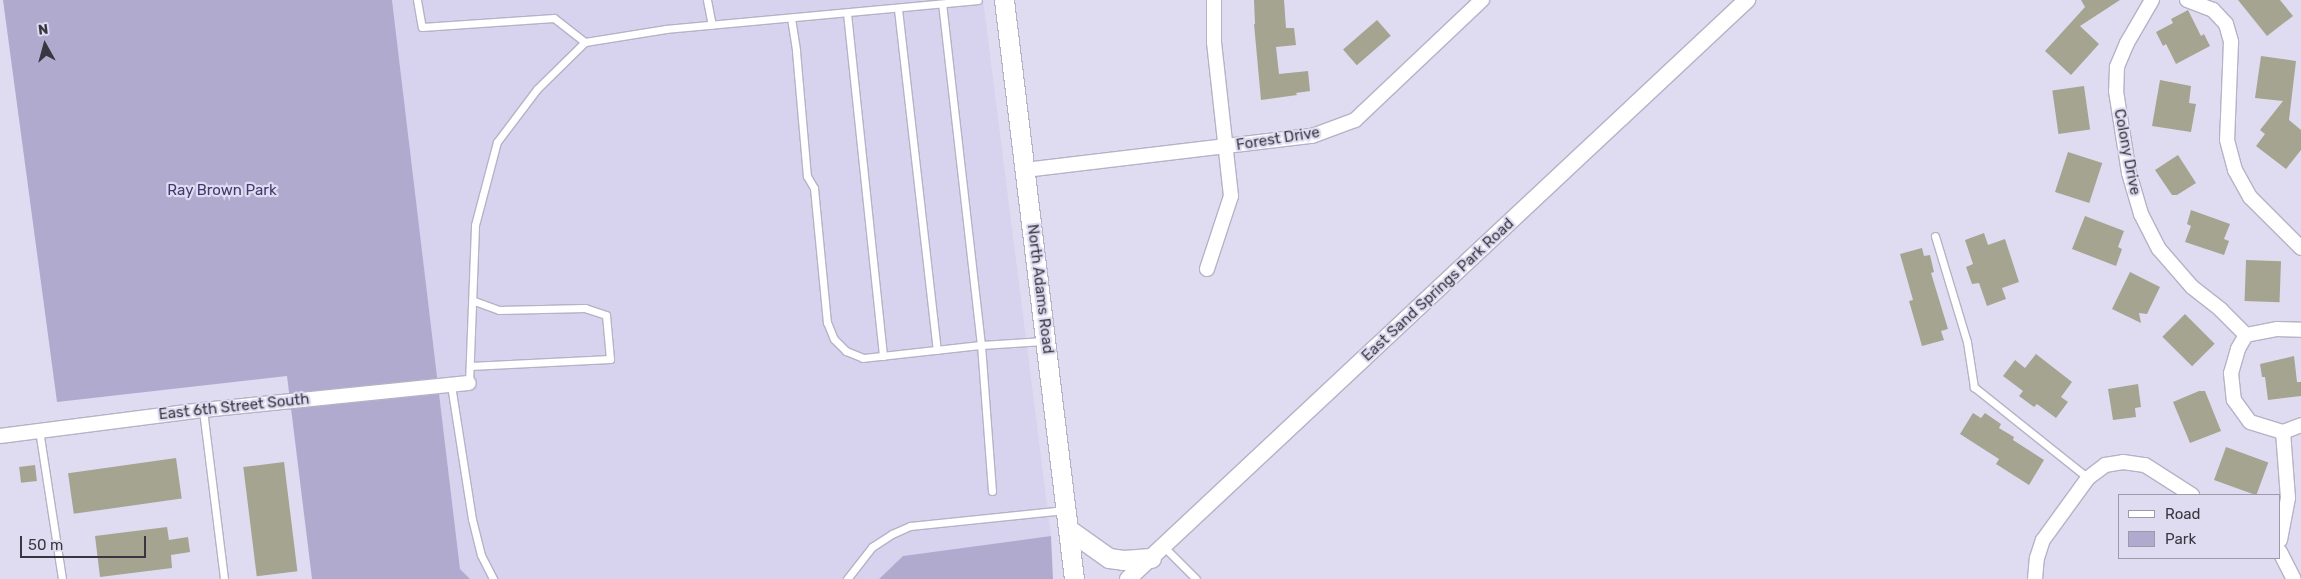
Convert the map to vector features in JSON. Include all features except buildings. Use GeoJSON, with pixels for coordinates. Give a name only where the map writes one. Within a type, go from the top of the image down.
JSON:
{"type":"FeatureCollection","features":[{"type":"Feature","properties":{"kind":"main road","name":"North Adams Road"},"geometry":{"type":"LineString","coordinates":[[1004,0],[1047,341],[1074,579]]}},
{"type":"Feature","properties":{"kind":"main road"},"geometry":{"type":"LineString","coordinates":[[1068,529],[1109,558],[1123,560],[1158,552]]}},
{"type":"Feature","properties":{"kind":"street"},"geometry":{"type":"LineString","coordinates":[[1207,269],[1231,196],[1214,42],[1214,0]]}},
{"type":"Feature","properties":{"kind":"street","name":"Forest Drive"},"geometry":{"type":"LineString","coordinates":[[1025,170],[1312,136],[1355,120],[1482,0]]}},
{"type":"Feature","properties":{"kind":"street","name":"East Sand Springs Park Road"},"geometry":{"type":"LineString","coordinates":[[1128,579],[1747,0]]}},
{"type":"Feature","properties":{"kind":"street","name":"Colony Drive"},"geometry":{"type":"LineString","coordinates":[[2152,0],[2127,43],[2117,67],[2116,91],[2129,173],[2141,214],[2159,249],[2192,287],[2221,310],[2246,335]]}},
{"type":"Feature","properties":{"kind":"street"},"geometry":{"type":"LineString","coordinates":[[2187,0],[2213,10],[2226,24],[2231,42],[2227,140],[2235,170],[2250,197],[2301,248]]}},
{"type":"Feature","properties":{"kind":"street"},"geometry":{"type":"LineString","coordinates":[[2301,330],[2277,329],[2246,335],[2238,349],[2231,373],[2234,400],[2250,422],[2283,432],[2301,424]]}},
{"type":"Feature","properties":{"kind":"street","name":"East 6th Street South"},"geometry":{"type":"LineString","coordinates":[[0,436],[203,410],[469,383]]}},
{"type":"Feature","properties":{"kind":"street"},"geometry":{"type":"LineString","coordinates":[[2281,535],[2288,498],[2283,432]]}},
{"type":"Feature","properties":{"kind":"street"},"geometry":{"type":"LineString","coordinates":[[2034,579],[2037,558],[2043,540],[2088,478],[2105,465],[2123,462],[2145,466],[2190,494]]}},
{"type":"Feature","properties":{"kind":"street"},"geometry":{"type":"LineString","coordinates":[[2281,554],[2294,579]]}},
{"type":"Feature","properties":{"kind":"lane"},"geometry":{"type":"LineString","coordinates":[[416,0],[422,27],[554,18],[585,42]]}},
{"type":"Feature","properties":{"kind":"lane"},"geometry":{"type":"LineString","coordinates":[[707,0],[712,25]]}},
{"type":"Feature","properties":{"kind":"lane"},"geometry":{"type":"LineString","coordinates":[[469,383],[474,301],[475,225],[498,142],[536,89],[585,42],[666,29],[942,5],[978,0]]}},
{"type":"Feature","properties":{"kind":"lane"},"geometry":{"type":"LineString","coordinates":[[942,5],[981,346],[992,491]]}},
{"type":"Feature","properties":{"kind":"lane"},"geometry":{"type":"LineString","coordinates":[[898,9],[937,350]]}},
{"type":"Feature","properties":{"kind":"lane"},"geometry":{"type":"LineString","coordinates":[[847,13],[883,356]]}},
{"type":"Feature","properties":{"kind":"lane"},"geometry":{"type":"LineString","coordinates":[[791,18],[796,51],[807,176],[814,188],[827,322],[834,339],[846,351],[863,358],[1047,341]]}},
{"type":"Feature","properties":{"kind":"lane"},"geometry":{"type":"LineString","coordinates":[[1935,236],[1967,342],[1974,387],[2088,478]]}},
{"type":"Feature","properties":{"kind":"lane"},"geometry":{"type":"LineString","coordinates":[[470,366],[610,359],[606,314],[585,308],[499,310],[474,301]]}},
{"type":"Feature","properties":{"kind":"lane"},"geometry":{"type":"LineString","coordinates":[[451,385],[472,519],[481,555],[493,579]]}},
{"type":"Feature","properties":{"kind":"lane"},"geometry":{"type":"LineString","coordinates":[[203,410],[224,579]]}},
{"type":"Feature","properties":{"kind":"lane"},"geometry":{"type":"LineString","coordinates":[[39,430],[62,579]]}},
{"type":"Feature","properties":{"kind":"lane"},"geometry":{"type":"LineString","coordinates":[[847,579],[872,547],[892,534],[910,526],[1066,510]]}},
{"type":"Feature","properties":{"kind":"lane"},"geometry":{"type":"LineString","coordinates":[[1158,552],[1196,579]]}},
{"type":"Feature","properties":{"kind":"shaded area"},"geometry":{"type":"Polygon","coordinates":[[[392,0],[983,0],[1051,536],[903,556],[879,579],[470,579],[460,569],[392,0]]]}},
{"type":"Feature","properties":{"kind":"green space","name":"Ray Brown Park"},"geometry":{"type":"Polygon","coordinates":[[[3,0],[392,0],[460,569],[470,579],[312,579],[287,376],[57,402],[3,0]]]}},
{"type":"Feature","properties":{"kind":"green space"},"geometry":{"type":"Polygon","coordinates":[[[1051,536],[1053,579],[879,579],[903,556],[1051,536]]]}}]}
